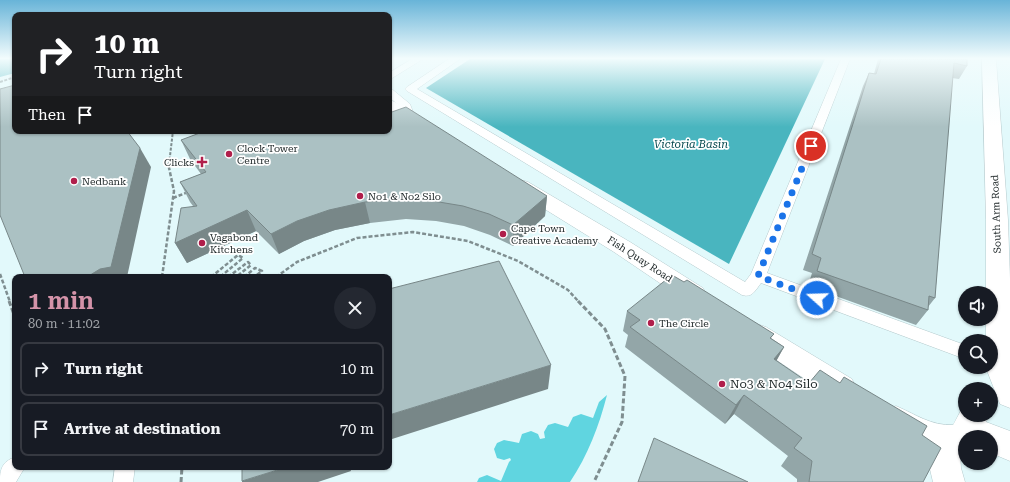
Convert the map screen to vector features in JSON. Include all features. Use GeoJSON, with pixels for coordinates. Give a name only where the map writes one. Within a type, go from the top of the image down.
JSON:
{"type":"FeatureCollection","features":[{"type":"Feature","properties":{"kind":"street","name":"South Arm Road"},"geometry":{"type":"LineString","coordinates":[[990,81],[997,220],[995,334]]}},
{"type":"Feature","properties":{"kind":"street"},"geometry":{"type":"LineString","coordinates":[[392,107],[438,136]]}},
{"type":"Feature","properties":{"kind":"street","name":"Fish Quay Road"},"geometry":{"type":"LineString","coordinates":[[500,173],[622,247],[709,304]]}},
{"type":"Feature","properties":{"kind":"street"},"geometry":{"type":"LineString","coordinates":[[736,321],[857,397]]}},
{"type":"Feature","properties":{"kind":"street","name":"South Arm Road"},"geometry":{"type":"LineString","coordinates":[[997,374],[1010,395]]}},
{"type":"Feature","properties":{"kind":"street"},"geometry":{"type":"LineString","coordinates":[[877,409],[918,433],[931,438],[945,440],[958,437]]}},
{"type":"Feature","properties":{"kind":"street"},"geometry":{"type":"LineString","coordinates":[[949,482],[944,467],[943,456],[946,448],[958,442]]}},
{"type":"Feature","properties":{"kind":"street"},"geometry":{"type":"LineString","coordinates":[[998,442],[1010,446]]}},
{"type":"Feature","properties":{"kind":"lane"},"geometry":{"type":"LineString","coordinates":[[422,81],[410,89],[747,291],[758,276],[837,81]]}},
{"type":"Feature","properties":{"kind":"lane"},"geometry":{"type":"LineString","coordinates":[[392,94],[406,106],[411,120],[392,128]]}},
{"type":"Feature","properties":{"kind":"lane"},"geometry":{"type":"LineString","coordinates":[[758,276],[958,349]]}},
{"type":"Feature","properties":{"kind":"lane"},"geometry":{"type":"LineString","coordinates":[[4,482],[13,470]]}},
{"type":"Feature","properties":{"kind":"lane"},"geometry":{"type":"LineString","coordinates":[[123,482],[125,470]]}},
{"type":"Feature","properties":{"kind":"path"},"geometry":{"type":"LineString","coordinates":[[162,274],[174,191],[168,161],[173,134]]}},
{"type":"Feature","properties":{"kind":"path"},"geometry":{"type":"LineString","coordinates":[[173,198],[195,189]]}},
{"type":"Feature","properties":{"kind":"path"},"geometry":{"type":"LineString","coordinates":[[280,274],[297,262],[357,238],[413,232],[468,241],[518,261],[568,290],[605,329],[625,376],[622,422],[594,482]]}},
{"type":"Feature","properties":{"kind":"path"},"geometry":{"type":"LineString","coordinates":[[215,274],[238,255],[243,258],[224,274]]}},
{"type":"Feature","properties":{"kind":"path"},"geometry":{"type":"LineString","coordinates":[[232,274],[248,262],[251,265],[240,274]]}},
{"type":"Feature","properties":{"kind":"path"},"geometry":{"type":"LineString","coordinates":[[248,274],[255,268],[262,271],[258,274]]}},
{"type":"Feature","properties":{"kind":"path"},"geometry":{"type":"LineString","coordinates":[[0,274],[12,308]]}},
{"type":"Feature","properties":{"kind":"path"},"geometry":{"type":"LineString","coordinates":[[181,482],[182,470]]}},
{"type":"Feature","properties":{"kind":"shaded area"},"geometry":{"type":"Polygon","coordinates":[[[607,395],[592,440],[570,482],[477,482],[479,478],[487,475],[501,481],[511,460],[510,458],[504,460],[497,458],[494,449],[497,443],[504,440],[519,443],[522,434],[531,431],[538,434],[540,439],[545,438],[544,432],[548,425],[555,423],[568,427],[573,417],[581,414],[593,418],[599,402],[607,395]]]}},
{"type":"Feature","properties":{"kind":"water","name":"Victoria Basin"},"geometry":{"type":"Polygon","coordinates":[[[436,81],[814,81],[729,264],[426,88],[436,81]]]}},
{"type":"Feature","properties":{"kind":"building"},"geometry":{"type":"Polygon","coordinates":[[[866,81],[953,81],[935,298],[929,296],[928,310],[817,271],[821,258],[812,254],[866,81]]]}},
{"type":"Feature","properties":{"kind":"building","name":"Nedbank"},"geometry":{"type":"Polygon","coordinates":[[[12,86],[12,134],[129,134],[140,148],[111,267],[100,269],[92,274],[24,274],[0,215],[0,89],[12,86]]]}},
{"type":"Feature","properties":{"kind":"building","name":"No1 & No2 Silo"},"geometry":{"type":"Polygon","coordinates":[[[406,107],[547,196],[513,225],[489,214],[463,206],[433,201],[402,199],[365,202],[329,210],[297,221],[271,234],[247,210],[175,243],[181,208],[197,206],[180,182],[206,172],[181,140],[197,134],[392,134],[392,112],[406,107]]]}},
{"type":"Feature","properties":{"kind":"building"},"geometry":{"type":"Polygon","coordinates":[[[499,261],[551,365],[392,414],[392,288],[499,261]]]}},
{"type":"Feature","properties":{"kind":"building","name":"No3 & No4 Silo"},"geometry":{"type":"Polygon","coordinates":[[[672,275],[684,282],[687,280],[774,334],[770,338],[784,347],[774,359],[809,383],[820,370],[840,383],[844,377],[927,426],[922,435],[941,448],[923,482],[809,482],[812,461],[794,448],[802,438],[744,395],[736,405],[630,327],[640,320],[627,311],[672,275]]]}},
{"type":"Feature","properties":{"kind":"building"},"geometry":{"type":"Polygon","coordinates":[[[654,438],[748,482],[638,482],[654,438]]]}},
{"type":"Feature","properties":{"kind":"building"},"geometry":{"type":"Polygon","coordinates":[[[242,470],[277,470],[242,481],[242,470]]]}},
{"type":"Feature","properties":{"kind":"place","name":"Clock Tower Centre"},"geometry":{"type":"Point","coordinates":[229,154]}},
{"type":"Feature","properties":{"kind":"place","name":"Clicks"},"geometry":{"type":"Point","coordinates":[202,162]}},
{"type":"Feature","properties":{"kind":"place","name":"Nedbank"},"geometry":{"type":"Point","coordinates":[74,181]}},
{"type":"Feature","properties":{"kind":"place","name":"No1 & No2 Silo"},"geometry":{"type":"Point","coordinates":[360,196]}},
{"type":"Feature","properties":{"kind":"place","name":"Cape Town Creative Academy"},"geometry":{"type":"Point","coordinates":[503,234]}},
{"type":"Feature","properties":{"kind":"place","name":"Vagabond Kitchens"},"geometry":{"type":"Point","coordinates":[202,243]}},
{"type":"Feature","properties":{"kind":"place","name":"The Circle"},"geometry":{"type":"Point","coordinates":[651,323]}},
{"type":"Feature","properties":{"kind":"place","name":"No3 & No4 Silo"},"geometry":{"type":"Point","coordinates":[722,384]}},
{"type":"Feature","properties":{"kind":"route"},"geometry":{"type":"LineString","coordinates":[[811,146],[758,276],[817,298]]}}]}
